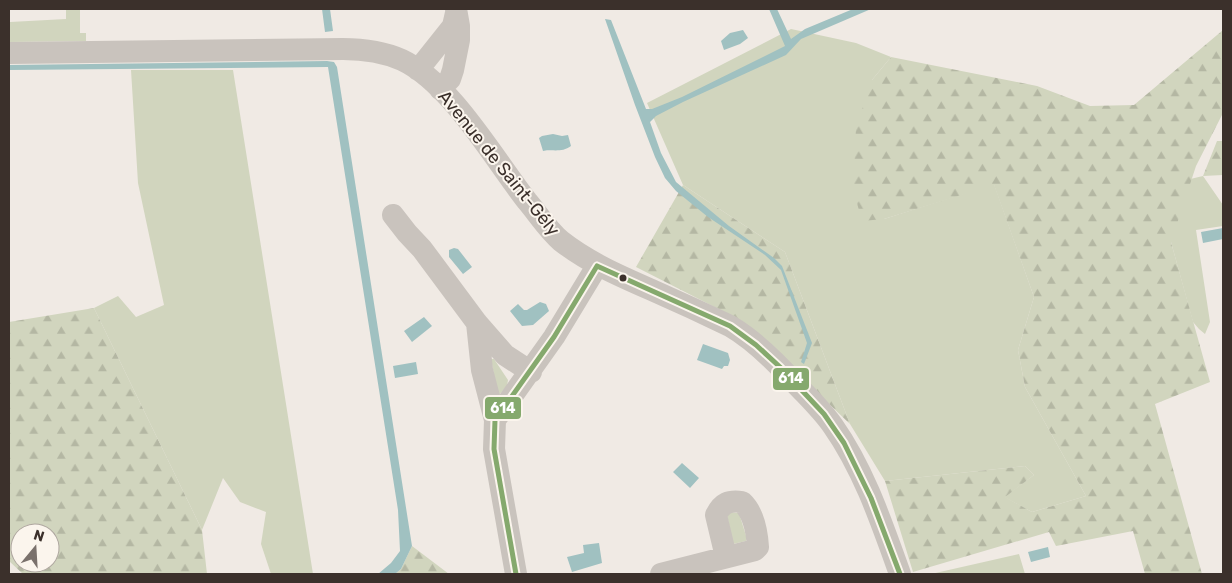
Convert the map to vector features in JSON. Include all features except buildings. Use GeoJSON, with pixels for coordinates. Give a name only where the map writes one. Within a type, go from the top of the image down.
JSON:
{"type":"FeatureCollection","features":[{"type":"Feature","properties":{"kind":"street"},"geometry":{"type":"LineString","coordinates":[[418,70],[453,26],[456,11]]}},
{"type":"Feature","properties":{"kind":"street"},"geometry":{"type":"LineString","coordinates":[[440,90],[450,80],[453,70],[459,40],[456,11]]}},
{"type":"Feature","properties":{"kind":"street","name":"Avenue de Saint-Gély"},"geometry":{"type":"LineString","coordinates":[[9,54],[351,49],[387,55],[402,60],[418,70],[459,109],[551,231],[562,241],[597,266],[730,326],[740,332],[787,374],[832,424],[847,448],[881,521],[900,574]]}},
{"type":"Feature","properties":{"kind":"street"},"geometry":{"type":"LineString","coordinates":[[393,216],[422,249],[477,324],[505,355],[531,372]]}},
{"type":"Feature","properties":{"kind":"street"},"geometry":{"type":"LineString","coordinates":[[496,420],[531,372],[597,266]]}},
{"type":"Feature","properties":{"kind":"street"},"geometry":{"type":"LineString","coordinates":[[477,324],[482,370],[496,420],[494,449],[514,572]]}},
{"type":"Feature","properties":{"kind":"street"},"geometry":{"type":"LineString","coordinates":[[662,574],[726,557]]}},
{"type":"Feature","properties":{"kind":"green space"},"geometry":{"type":"Polygon","coordinates":[[[66,9],[80,9],[80,33],[86,33],[86,41],[10,42],[10,22],[66,19],[66,9]]]}},
{"type":"Feature","properties":{"kind":"green space"},"geometry":{"type":"Polygon","coordinates":[[[791,29],[856,43],[891,57],[872,80],[884,219],[994,184],[1034,297],[1018,350],[1025,387],[1086,496],[1032,512],[1004,497],[1034,475],[1025,466],[885,481],[850,424],[785,252],[683,185],[647,103],[791,29]]]}},
{"type":"Feature","properties":{"kind":"green space"},"geometry":{"type":"Polygon","coordinates":[[[1223,30],[1223,113],[1196,166],[1171,242],[1210,382],[1155,404],[1202,574],[1145,574],[1133,531],[1056,546],[1049,532],[913,572],[885,481],[1025,466],[1034,475],[1005,497],[1032,512],[1086,496],[1025,387],[1018,350],[1034,297],[994,185],[884,219],[862,221],[853,189],[856,127],[872,80],[891,57],[1037,86],[1090,106],[1134,105],[1223,30]]]}},
{"type":"Feature","properties":{"kind":"green space"},"geometry":{"type":"Polygon","coordinates":[[[131,70],[233,70],[313,574],[271,574],[261,544],[266,512],[240,502],[223,478],[202,530],[94,308],[118,296],[136,317],[164,305],[138,183],[131,70]]]}},
{"type":"Feature","properties":{"kind":"green space"},"geometry":{"type":"Polygon","coordinates":[[[1217,141],[1223,141],[1223,175],[1203,176],[1217,141]]]}},
{"type":"Feature","properties":{"kind":"green space"},"geometry":{"type":"Polygon","coordinates":[[[1203,176],[1223,205],[1223,226],[1196,230],[1210,322],[1205,334],[1193,322],[1171,242],[1169,184],[1203,176]]]}},
{"type":"Feature","properties":{"kind":"green space"},"geometry":{"type":"Polygon","coordinates":[[[683,185],[785,252],[850,424],[742,321],[636,267],[683,185]]]}},
{"type":"Feature","properties":{"kind":"green space"},"geometry":{"type":"Polygon","coordinates":[[[94,308],[202,530],[207,574],[23,574],[60,573],[60,523],[10,523],[9,561],[9,322],[94,308]]]}},
{"type":"Feature","properties":{"kind":"green space"},"geometry":{"type":"Polygon","coordinates":[[[491,359],[494,359],[508,380],[507,386],[498,396],[491,359]]]}},
{"type":"Feature","properties":{"kind":"green space"},"geometry":{"type":"Polygon","coordinates":[[[728,512],[739,513],[746,541],[733,544],[728,512]]]}},
{"type":"Feature","properties":{"kind":"green space"},"geometry":{"type":"Polygon","coordinates":[[[412,546],[449,574],[395,574],[401,569],[412,546]]]}},
{"type":"Feature","properties":{"kind":"green space"},"geometry":{"type":"Polygon","coordinates":[[[1019,554],[1025,574],[931,574],[1019,554]]]}},
{"type":"Feature","properties":{"kind":"water"},"geometry":{"type":"Polygon","coordinates":[[[322,9],[330,9],[333,31],[325,32],[322,9]]]}},
{"type":"Feature","properties":{"kind":"water"},"geometry":{"type":"Polygon","coordinates":[[[769,9],[777,9],[791,39],[805,29],[853,9],[871,9],[801,39],[786,55],[683,102],[656,116],[650,122],[661,153],[676,182],[729,226],[774,258],[782,266],[812,343],[804,364],[801,362],[807,343],[781,270],[765,255],[708,217],[676,191],[665,178],[635,105],[605,19],[611,20],[646,109],[652,109],[682,97],[785,46],[769,9]]]}},
{"type":"Feature","properties":{"kind":"water"},"geometry":{"type":"Polygon","coordinates":[[[743,30],[748,38],[740,44],[724,50],[721,41],[730,33],[743,30]]]}},
{"type":"Feature","properties":{"kind":"water"},"geometry":{"type":"Polygon","coordinates":[[[334,62],[337,67],[412,546],[401,569],[395,574],[378,574],[391,563],[400,551],[398,510],[328,67],[9,70],[9,65],[334,62]]]}},
{"type":"Feature","properties":{"kind":"water"},"geometry":{"type":"Polygon","coordinates":[[[553,134],[568,135],[571,146],[561,150],[543,151],[539,138],[553,134]]]}},
{"type":"Feature","properties":{"kind":"water"},"geometry":{"type":"Polygon","coordinates":[[[1223,228],[1223,239],[1203,243],[1201,232],[1223,228]]]}},
{"type":"Feature","properties":{"kind":"water"},"geometry":{"type":"Polygon","coordinates":[[[458,249],[472,267],[463,274],[449,257],[449,250],[458,249]]]}},
{"type":"Feature","properties":{"kind":"water"},"geometry":{"type":"Polygon","coordinates":[[[540,302],[546,304],[549,311],[533,325],[522,326],[510,311],[518,304],[524,310],[527,310],[540,302]]]}},
{"type":"Feature","properties":{"kind":"water"},"geometry":{"type":"Polygon","coordinates":[[[424,317],[432,326],[412,342],[404,331],[424,317]]]}},
{"type":"Feature","properties":{"kind":"water"},"geometry":{"type":"Polygon","coordinates":[[[703,344],[728,353],[730,360],[728,366],[724,366],[722,369],[697,360],[703,344]]]}},
{"type":"Feature","properties":{"kind":"water"},"geometry":{"type":"Polygon","coordinates":[[[416,362],[418,374],[395,378],[393,366],[416,362]]]}},
{"type":"Feature","properties":{"kind":"water"},"geometry":{"type":"Polygon","coordinates":[[[682,463],[699,478],[690,488],[673,472],[682,463]]]}},
{"type":"Feature","properties":{"kind":"water"},"geometry":{"type":"Polygon","coordinates":[[[599,543],[602,563],[572,572],[567,557],[584,553],[583,545],[599,543]]]}},
{"type":"Feature","properties":{"kind":"water"},"geometry":{"type":"Polygon","coordinates":[[[1048,547],[1050,557],[1031,562],[1028,552],[1048,547]]]}},
{"type":"Feature","properties":{"kind":"transit line","name":"614"},"geometry":{"type":"LineString","coordinates":[[597,266],[730,326],[756,345],[780,367],[824,414],[844,443],[871,498],[900,574]]}},
{"type":"Feature","properties":{"kind":"transit line","name":"614"},"geometry":{"type":"LineString","coordinates":[[516,574],[494,449],[495,420],[554,337],[597,266]]}}]}
